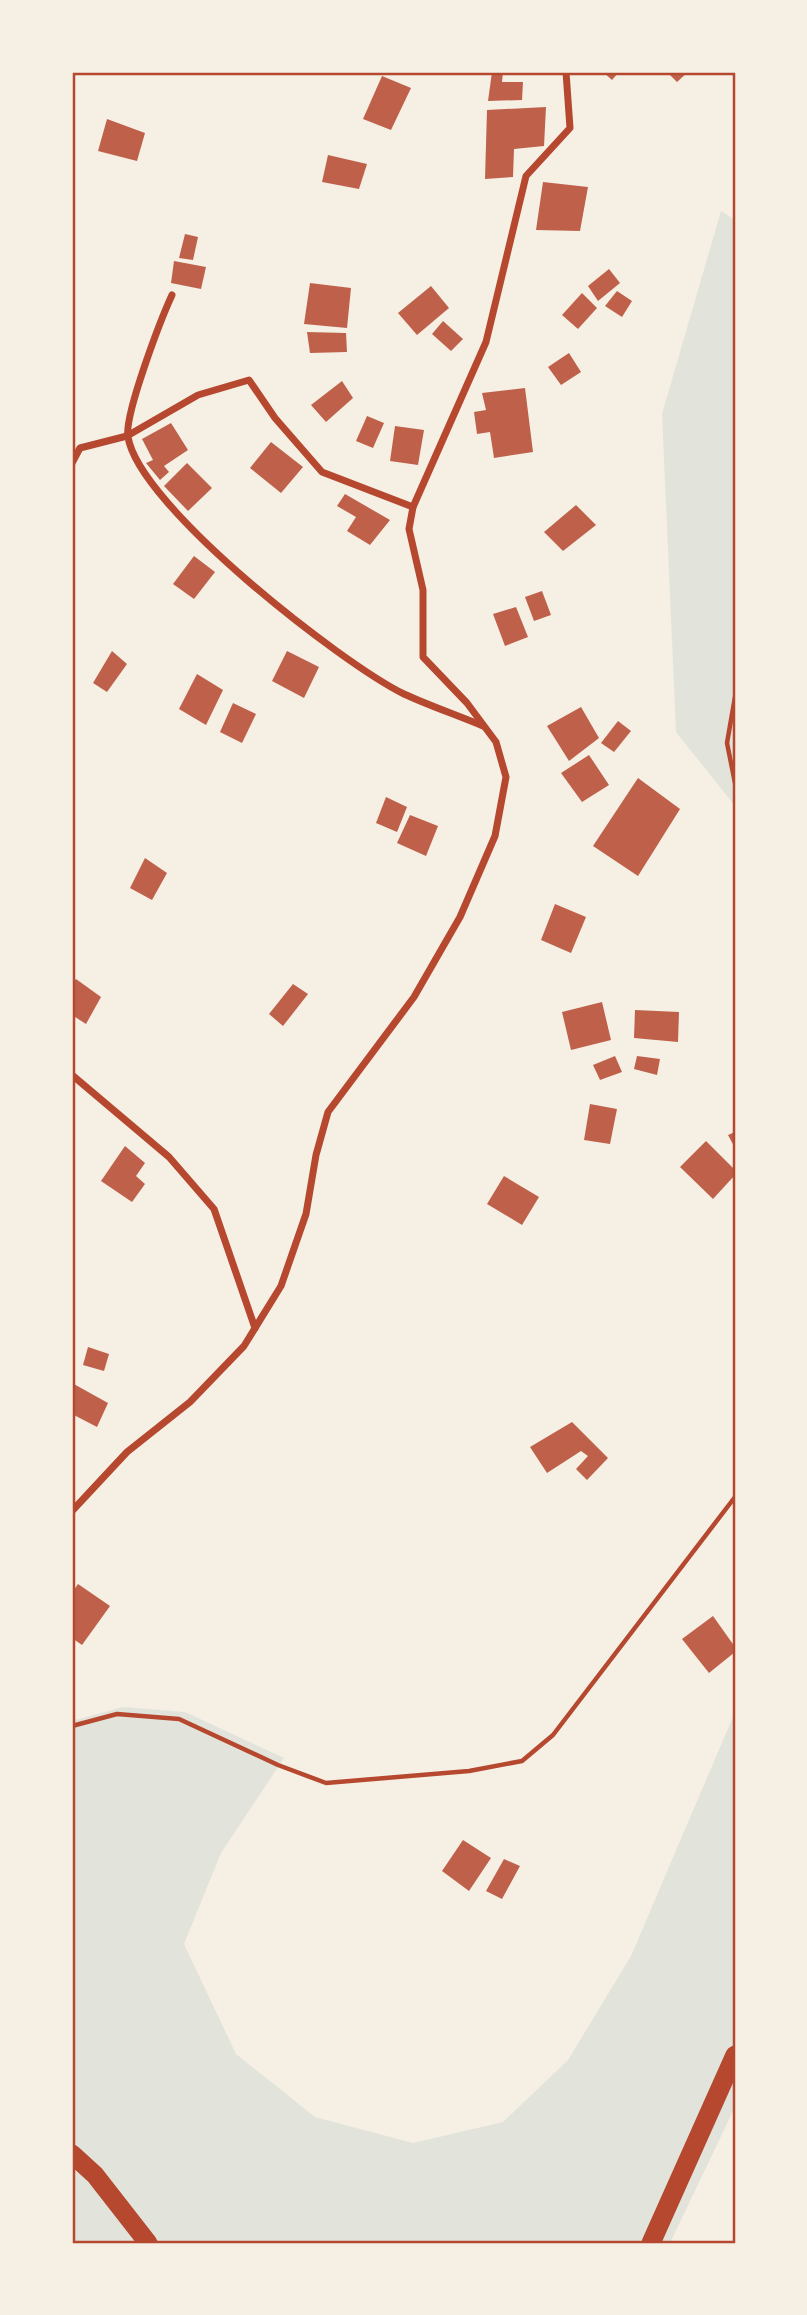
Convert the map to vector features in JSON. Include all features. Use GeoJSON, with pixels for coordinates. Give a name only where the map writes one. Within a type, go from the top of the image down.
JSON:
{"type":"FeatureCollection","features":[{"type":"Feature","properties":{"kind":"highway"},"geometry":{"type":"LineString","coordinates":[[651,2243],[735,2055]]}},
{"type":"Feature","properties":{"kind":"highway"},"geometry":{"type":"LineString","coordinates":[[72,2154],[95,2175],[148,2243]]}},
{"type":"Feature","properties":{"kind":"street"},"geometry":{"type":"LineString","coordinates":[[72,1511],[127,1452],[190,1402],[244,1346],[256,1328],[281,1286],[306,1214],[316,1156],[328,1112],[414,997],[460,917],[495,836],[506,777],[496,742],[467,703],[423,657],[423,590],[409,529],[414,507],[486,342],[526,176],[570,128],[566,72]]}},
{"type":"Feature","properties":{"kind":"street"},"geometry":{"type":"LineString","coordinates":[[172,295],[155,334],[127,436],[140,466],[165,499],[245,580],[331,648],[404,694],[484,726]]}},
{"type":"Feature","properties":{"kind":"street"},"geometry":{"type":"LineString","coordinates":[[72,463],[80,448],[127,436],[198,395],[249,380],[275,418],[322,472],[414,507]]}},
{"type":"Feature","properties":{"kind":"street"},"geometry":{"type":"LineString","coordinates":[[72,1075],[169,1157],[214,1209],[256,1328]]}},
{"type":"Feature","properties":{"kind":"path"},"geometry":{"type":"LineString","coordinates":[[735,697],[727,743],[735,783]]}},
{"type":"Feature","properties":{"kind":"path"},"geometry":{"type":"LineString","coordinates":[[72,1726],[117,1714],[179,1719],[278,1765],[326,1783],[469,1770],[522,1761],[553,1735],[735,1497]]}},
{"type":"Feature","properties":{"kind":"shaded area"},"geometry":{"type":"Polygon","coordinates":[[[721,211],[735,220],[735,806],[676,732],[662,414],[721,211]]]}},
{"type":"Feature","properties":{"kind":"shaded area"},"geometry":{"type":"Polygon","coordinates":[[[123,1707],[185,1712],[284,1758],[221,1853],[184,1944],[236,2054],[315,2117],[413,2143],[503,2122],[568,2060],[631,1956],[735,1712],[735,2107],[670,2243],[72,2243],[72,1721],[123,1707]]]}},
{"type":"Feature","properties":{"kind":"building"},"geometry":{"type":"Polygon","coordinates":[[[492,72],[503,72],[502,82],[523,82],[522,100],[488,101],[492,72]]]}},
{"type":"Feature","properties":{"kind":"building"},"geometry":{"type":"Polygon","coordinates":[[[603,72],[619,72],[612,80],[603,72]]]}},
{"type":"Feature","properties":{"kind":"building"},"geometry":{"type":"Polygon","coordinates":[[[667,72],[688,72],[677,82],[667,72]]]}},
{"type":"Feature","properties":{"kind":"building"},"geometry":{"type":"Polygon","coordinates":[[[382,76],[411,88],[391,130],[363,119],[382,76]]]}},
{"type":"Feature","properties":{"kind":"building"},"geometry":{"type":"Polygon","coordinates":[[[546,107],[544,146],[514,149],[513,177],[485,179],[487,110],[546,107]]]}},
{"type":"Feature","properties":{"kind":"building"},"geometry":{"type":"Polygon","coordinates":[[[107,119],[145,133],[137,161],[98,151],[107,119]]]}},
{"type":"Feature","properties":{"kind":"building"},"geometry":{"type":"Polygon","coordinates":[[[328,155],[367,164],[359,189],[322,182],[328,155]]]}},
{"type":"Feature","properties":{"kind":"building"},"geometry":{"type":"Polygon","coordinates":[[[543,182],[588,187],[580,231],[536,230],[543,182]]]}},
{"type":"Feature","properties":{"kind":"building"},"geometry":{"type":"Polygon","coordinates":[[[185,234],[198,237],[193,260],[179,258],[185,234]]]}},
{"type":"Feature","properties":{"kind":"building"},"geometry":{"type":"Polygon","coordinates":[[[174,261],[206,267],[201,289],[171,283],[174,261]]]}},
{"type":"Feature","properties":{"kind":"building"},"geometry":{"type":"Polygon","coordinates":[[[609,269],[620,283],[598,301],[588,286],[609,269]]]}},
{"type":"Feature","properties":{"kind":"building"},"geometry":{"type":"Polygon","coordinates":[[[310,283],[351,288],[347,328],[304,324],[310,283]]]}},
{"type":"Feature","properties":{"kind":"building"},"geometry":{"type":"Polygon","coordinates":[[[431,286],[449,308],[417,335],[398,313],[431,286]]]}},
{"type":"Feature","properties":{"kind":"building"},"geometry":{"type":"Polygon","coordinates":[[[617,291],[632,301],[622,317],[605,306],[617,291]]]}},
{"type":"Feature","properties":{"kind":"building"},"geometry":{"type":"Polygon","coordinates":[[[582,293],[597,308],[578,329],[562,315],[582,293]]]}},
{"type":"Feature","properties":{"kind":"building"},"geometry":{"type":"Polygon","coordinates":[[[443,321],[463,339],[451,351],[432,334],[443,321]]]}},
{"type":"Feature","properties":{"kind":"building"},"geometry":{"type":"Polygon","coordinates":[[[307,332],[346,333],[347,352],[310,353],[307,332]]]}},
{"type":"Feature","properties":{"kind":"building"},"geometry":{"type":"Polygon","coordinates":[[[569,353],[581,372],[561,385],[548,367],[569,353]]]}},
{"type":"Feature","properties":{"kind":"building"},"geometry":{"type":"Polygon","coordinates":[[[342,381],[353,398],[326,422],[311,405],[342,381]]]}},
{"type":"Feature","properties":{"kind":"building"},"geometry":{"type":"Polygon","coordinates":[[[525,388],[533,452],[494,458],[490,432],[477,434],[474,412],[486,410],[482,393],[525,388]]]}},
{"type":"Feature","properties":{"kind":"building"},"geometry":{"type":"Polygon","coordinates":[[[367,416],[384,423],[373,448],[356,441],[367,416]]]}},
{"type":"Feature","properties":{"kind":"building"},"geometry":{"type":"Polygon","coordinates":[[[171,423],[188,450],[164,466],[169,472],[160,480],[146,463],[153,460],[142,439],[171,423]]]}},
{"type":"Feature","properties":{"kind":"building"},"geometry":{"type":"Polygon","coordinates":[[[395,426],[424,430],[418,465],[390,461],[395,426]]]}},
{"type":"Feature","properties":{"kind":"building"},"geometry":{"type":"Polygon","coordinates":[[[271,442],[303,467],[281,493],[250,468],[271,442]]]}},
{"type":"Feature","properties":{"kind":"building"},"geometry":{"type":"Polygon","coordinates":[[[187,463],[212,488],[188,511],[164,486],[187,463]]]}},
{"type":"Feature","properties":{"kind":"building"},"geometry":{"type":"Polygon","coordinates":[[[345,494],[390,520],[370,545],[347,531],[356,517],[337,506],[345,494]]]}},
{"type":"Feature","properties":{"kind":"building"},"geometry":{"type":"Polygon","coordinates":[[[576,505],[596,525],[563,551],[544,532],[576,505]]]}},
{"type":"Feature","properties":{"kind":"building"},"geometry":{"type":"Polygon","coordinates":[[[194,556],[215,572],[194,599],[173,584],[194,556]]]}},
{"type":"Feature","properties":{"kind":"building"},"geometry":{"type":"Polygon","coordinates":[[[542,591],[551,615],[534,621],[525,597],[542,591]]]}},
{"type":"Feature","properties":{"kind":"building"},"geometry":{"type":"Polygon","coordinates":[[[516,607],[528,637],[505,646],[493,614],[516,607]]]}},
{"type":"Feature","properties":{"kind":"building"},"geometry":{"type":"Polygon","coordinates":[[[112,651],[127,664],[107,692],[93,683],[112,651]]]}},
{"type":"Feature","properties":{"kind":"building"},"geometry":{"type":"Polygon","coordinates":[[[287,651],[319,667],[304,698],[272,681],[287,651]]]}},
{"type":"Feature","properties":{"kind":"building"},"geometry":{"type":"Polygon","coordinates":[[[197,674],[223,690],[206,725],[179,709],[197,674]]]}},
{"type":"Feature","properties":{"kind":"building"},"geometry":{"type":"Polygon","coordinates":[[[233,703],[256,714],[242,743],[220,732],[233,703]]]}},
{"type":"Feature","properties":{"kind":"building"},"geometry":{"type":"Polygon","coordinates":[[[581,707],[599,738],[569,761],[547,726],[581,707]]]}},
{"type":"Feature","properties":{"kind":"building"},"geometry":{"type":"Polygon","coordinates":[[[618,721],[631,731],[614,752],[601,743],[618,721]]]}},
{"type":"Feature","properties":{"kind":"building"},"geometry":{"type":"Polygon","coordinates":[[[589,755],[609,785],[582,802],[561,773],[589,755]]]}},
{"type":"Feature","properties":{"kind":"building"},"geometry":{"type":"Polygon","coordinates":[[[638,778],[680,809],[638,876],[593,846],[638,778]]]}},
{"type":"Feature","properties":{"kind":"building"},"geometry":{"type":"Polygon","coordinates":[[[386,797],[407,807],[397,832],[376,823],[386,797]]]}},
{"type":"Feature","properties":{"kind":"building"},"geometry":{"type":"Polygon","coordinates":[[[410,815],[438,826],[426,856],[397,843],[410,815]]]}},
{"type":"Feature","properties":{"kind":"building"},"geometry":{"type":"Polygon","coordinates":[[[145,858],[167,873],[152,900],[130,888],[145,858]]]}},
{"type":"Feature","properties":{"kind":"building"},"geometry":{"type":"Polygon","coordinates":[[[555,904],[586,917],[571,953],[541,940],[555,904]]]}},
{"type":"Feature","properties":{"kind":"building"},"geometry":{"type":"Polygon","coordinates":[[[76,979],[101,997],[86,1024],[72,1015],[72,985],[76,979]]]}},
{"type":"Feature","properties":{"kind":"building"},"geometry":{"type":"Polygon","coordinates":[[[293,984],[308,994],[283,1026],[269,1014],[293,984]]]}},
{"type":"Feature","properties":{"kind":"building"},"geometry":{"type":"Polygon","coordinates":[[[602,1002],[611,1040],[571,1050],[562,1012],[602,1002]]]}},
{"type":"Feature","properties":{"kind":"building"},"geometry":{"type":"Polygon","coordinates":[[[635,1010],[679,1012],[678,1042],[634,1038],[635,1010]]]}},
{"type":"Feature","properties":{"kind":"building"},"geometry":{"type":"Polygon","coordinates":[[[615,1056],[622,1072],[600,1080],[593,1065],[615,1056]]]}},
{"type":"Feature","properties":{"kind":"building"},"geometry":{"type":"Polygon","coordinates":[[[637,1056],[660,1059],[657,1075],[634,1069],[637,1056]]]}},
{"type":"Feature","properties":{"kind":"building"},"geometry":{"type":"Polygon","coordinates":[[[590,1104],[617,1109],[610,1144],[584,1140],[590,1104]]]}},
{"type":"Feature","properties":{"kind":"building"},"geometry":{"type":"Polygon","coordinates":[[[735,1132],[735,1148],[728,1135],[735,1132]]]}},
{"type":"Feature","properties":{"kind":"building"},"geometry":{"type":"Polygon","coordinates":[[[706,1141],[735,1170],[735,1175],[713,1199],[680,1167],[706,1141]]]}},
{"type":"Feature","properties":{"kind":"building"},"geometry":{"type":"Polygon","coordinates":[[[125,1146],[145,1163],[136,1176],[145,1184],[132,1202],[101,1181],[125,1146]]]}},
{"type":"Feature","properties":{"kind":"building"},"geometry":{"type":"Polygon","coordinates":[[[504,1176],[539,1197],[522,1225],[487,1204],[504,1176]]]}},
{"type":"Feature","properties":{"kind":"building"},"geometry":{"type":"Polygon","coordinates":[[[88,1347],[109,1354],[104,1371],[83,1365],[88,1347]]]}},
{"type":"Feature","properties":{"kind":"building"},"geometry":{"type":"Polygon","coordinates":[[[72,1383],[108,1403],[97,1427],[72,1414],[72,1383]]]}},
{"type":"Feature","properties":{"kind":"building"},"geometry":{"type":"Polygon","coordinates":[[[572,1422],[608,1458],[587,1480],[576,1469],[588,1456],[581,1451],[547,1473],[530,1447],[572,1422]]]}},
{"type":"Feature","properties":{"kind":"building"},"geometry":{"type":"Polygon","coordinates":[[[78,1584],[110,1606],[82,1645],[72,1638],[72,1593],[78,1584]]]}},
{"type":"Feature","properties":{"kind":"building"},"geometry":{"type":"Polygon","coordinates":[[[713,1616],[735,1647],[735,1652],[709,1673],[682,1639],[713,1616]]]}},
{"type":"Feature","properties":{"kind":"building"},"geometry":{"type":"Polygon","coordinates":[[[463,1840],[491,1858],[469,1891],[442,1871],[463,1840]]]}},
{"type":"Feature","properties":{"kind":"building"},"geometry":{"type":"Polygon","coordinates":[[[504,1859],[520,1866],[502,1899],[486,1891],[504,1859]]]}}]}
